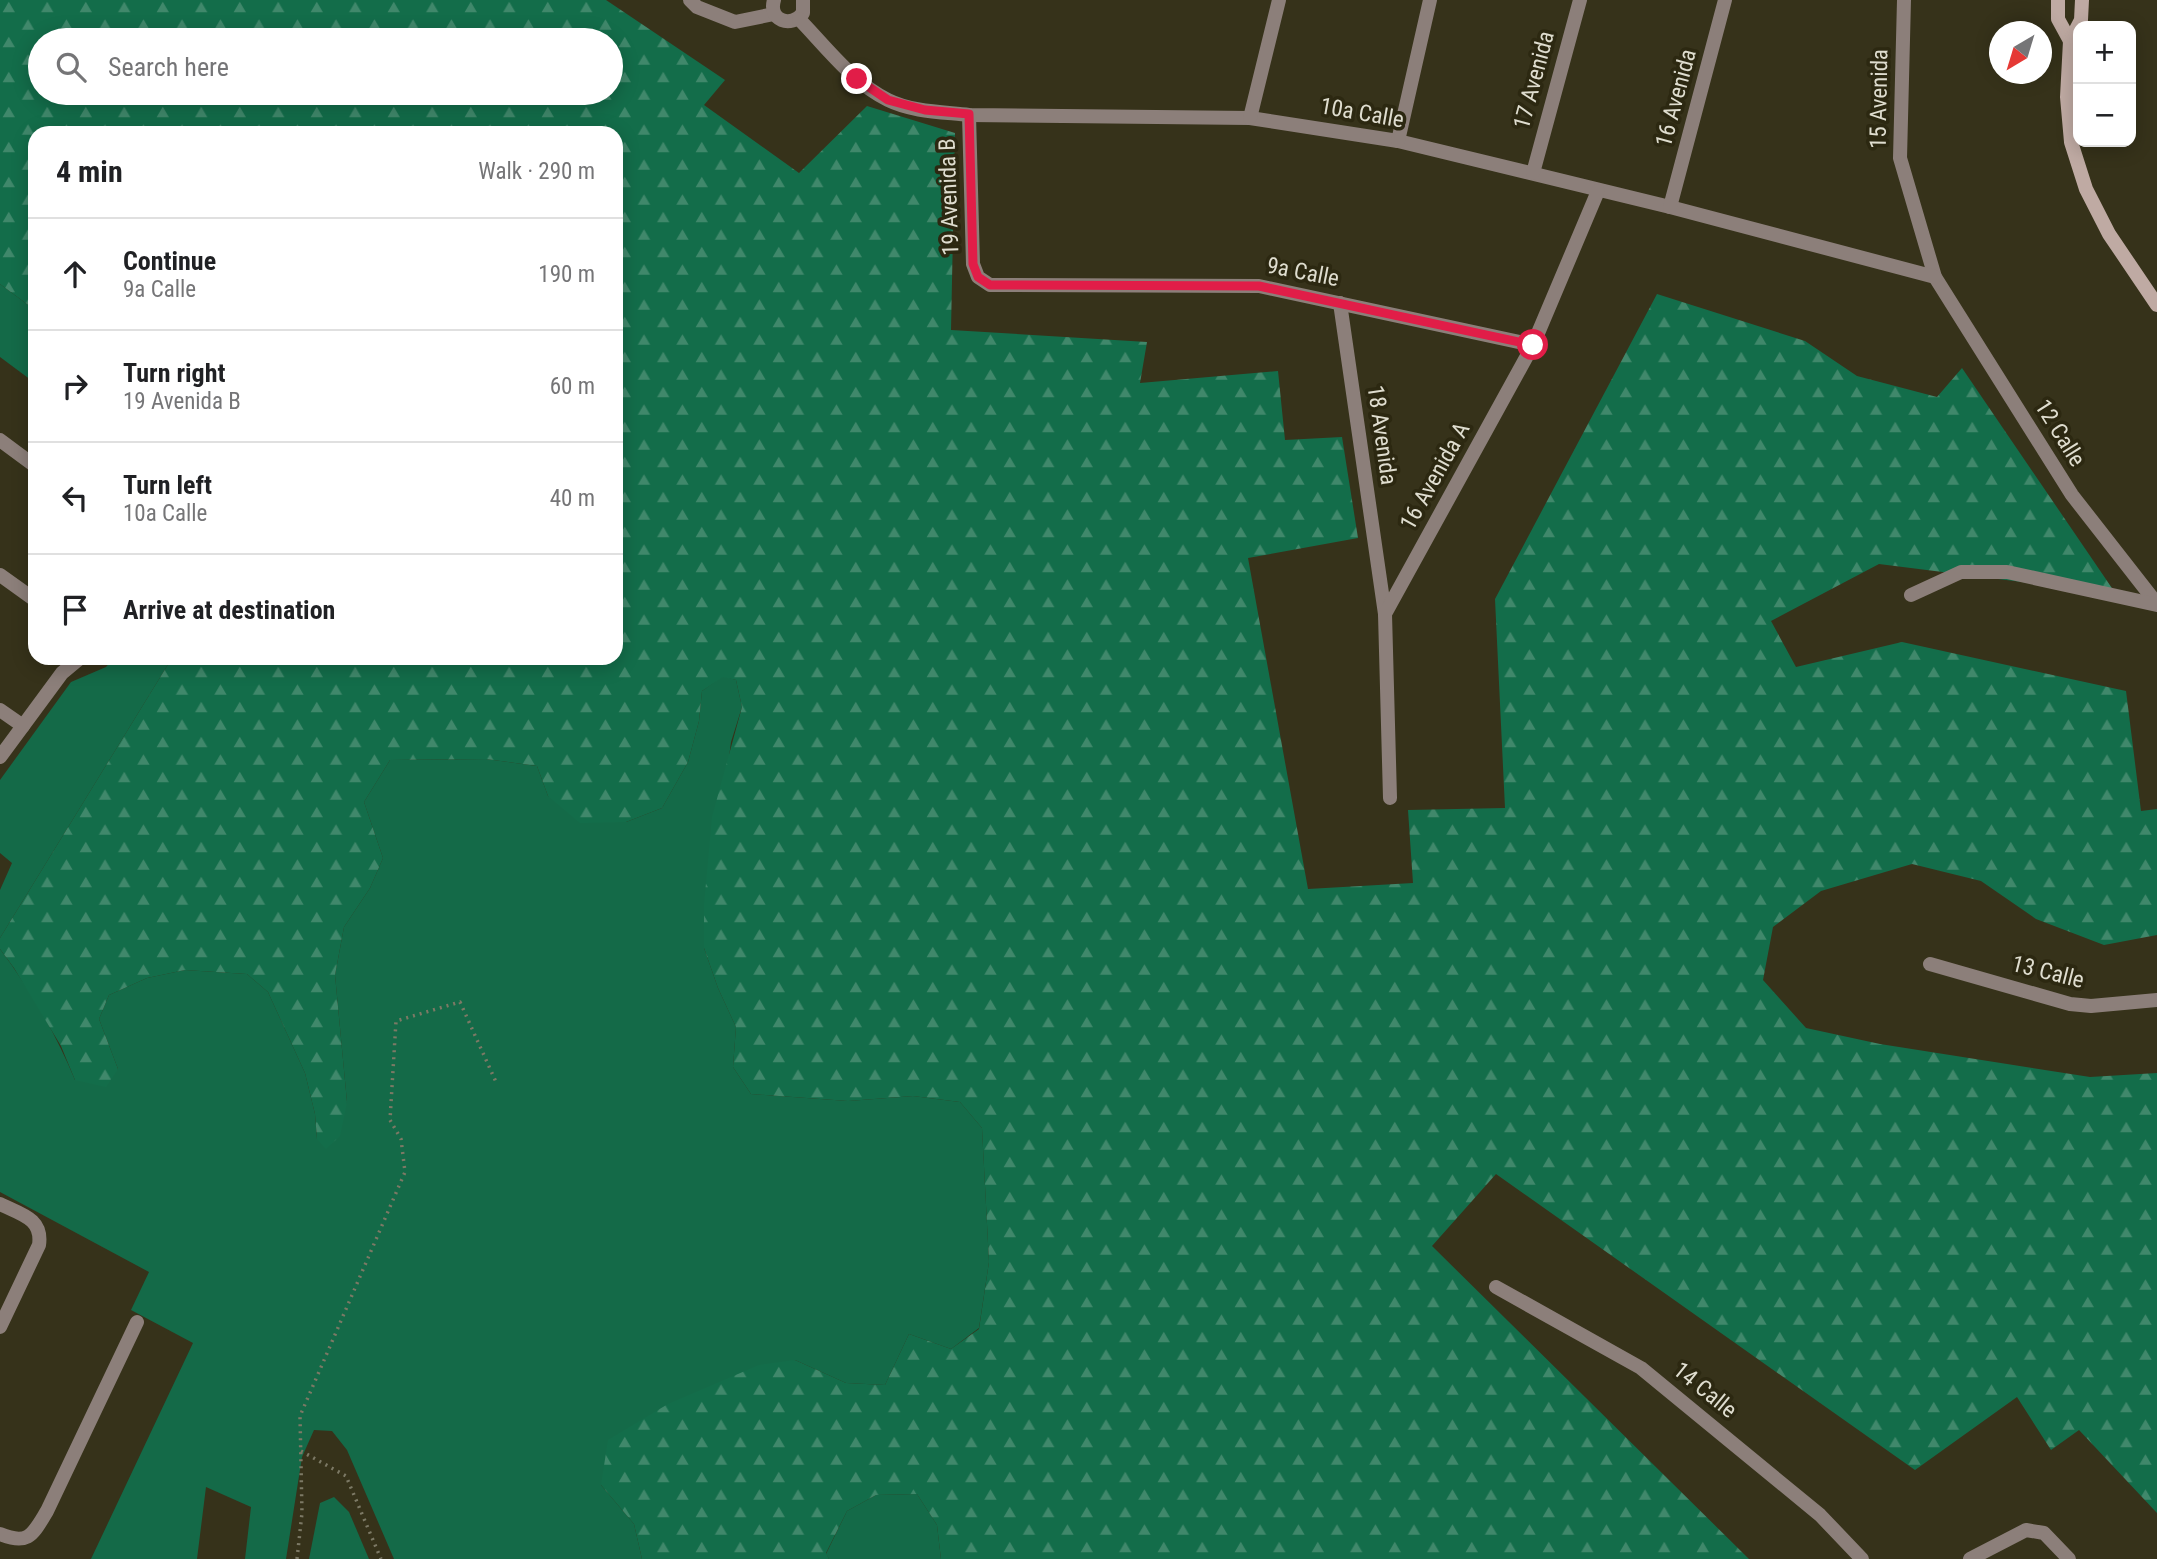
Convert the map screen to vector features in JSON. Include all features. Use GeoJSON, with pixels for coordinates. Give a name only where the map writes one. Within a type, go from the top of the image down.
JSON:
{"type":"FeatureCollection","features":[{"type":"Feature","properties":{"kind":"street"},"geometry":{"type":"LineString","coordinates":[[690,0],[697,7],[735,22],[774,7],[781,21],[790,23],[799,19],[803,13],[803,0]]}},
{"type":"Feature","properties":{"kind":"street"},"geometry":{"type":"LineString","coordinates":[[1250,118],[1279,0]]}},
{"type":"Feature","properties":{"kind":"street"},"geometry":{"type":"LineString","coordinates":[[1398,141],[1430,0]]}},
{"type":"Feature","properties":{"kind":"street","name":"17 Avenida"},"geometry":{"type":"LineString","coordinates":[[1533,173],[1580,0]]}},
{"type":"Feature","properties":{"kind":"street","name":"16 Avenida"},"geometry":{"type":"LineString","coordinates":[[1670,207],[1725,0]]}},
{"type":"Feature","properties":{"kind":"street","name":"15 Avenida"},"geometry":{"type":"LineString","coordinates":[[1904,0],[1900,158],[1936,277]]}},
{"type":"Feature","properties":{"kind":"street"},"geometry":{"type":"LineString","coordinates":[[2058,0],[2058,19],[2070,41]]}},
{"type":"Feature","properties":{"kind":"street"},"geometry":{"type":"LineString","coordinates":[[2082,0],[2081,20],[2070,41],[2067,97],[2071,142],[2086,189],[2109,234],[2157,304]]}},
{"type":"Feature","properties":{"kind":"street","name":"10a Calle"},"geometry":{"type":"LineString","coordinates":[[799,19],[857,79],[888,100],[925,110],[969,114],[1250,118],[1398,141],[1670,207],[1936,277]]}},
{"type":"Feature","properties":{"kind":"street","name":"19 Avenida B"},"geometry":{"type":"LineString","coordinates":[[969,114],[973,264],[978,277]]}},
{"type":"Feature","properties":{"kind":"street","name":"16 Avenida A"},"geometry":{"type":"LineString","coordinates":[[1385,614],[1533,345],[1598,191]]}},
{"type":"Feature","properties":{"kind":"street","name":"9a Calle"},"geometry":{"type":"LineString","coordinates":[[978,277],[990,285],[1259,286],[1533,345]]}},
{"type":"Feature","properties":{"kind":"street","name":"12 Calle"},"geometry":{"type":"LineString","coordinates":[[1936,277],[2072,495],[2157,605]]}},
{"type":"Feature","properties":{"kind":"street","name":"18 Avenida"},"geometry":{"type":"LineString","coordinates":[[1340,303],[1385,614]]}},
{"type":"Feature","properties":{"kind":"street"},"geometry":{"type":"LineString","coordinates":[[0,440],[28,461]]}},
{"type":"Feature","properties":{"kind":"street"},"geometry":{"type":"LineString","coordinates":[[1911,595],[1961,572],[2007,572],[2157,605]]}},
{"type":"Feature","properties":{"kind":"street"},"geometry":{"type":"LineString","coordinates":[[0,575],[28,595]]}},
{"type":"Feature","properties":{"kind":"street"},"geometry":{"type":"LineString","coordinates":[[1385,614],[1391,798]]}},
{"type":"Feature","properties":{"kind":"street"},"geometry":{"type":"LineString","coordinates":[[0,757],[62,673],[72,665]]}},
{"type":"Feature","properties":{"kind":"street"},"geometry":{"type":"LineString","coordinates":[[0,710],[23,726]]}},
{"type":"Feature","properties":{"kind":"street","name":"13 Calle"},"geometry":{"type":"LineString","coordinates":[[1930,964],[2070,1004],[2091,1006],[2157,1000]]}},
{"type":"Feature","properties":{"kind":"street"},"geometry":{"type":"LineString","coordinates":[[0,1204],[36,1223],[41,1234],[39,1245],[0,1327]]}},
{"type":"Feature","properties":{"kind":"street","name":"14 Calle"},"geometry":{"type":"LineString","coordinates":[[1496,1287],[1641,1368],[1820,1515],[1862,1559]]}},
{"type":"Feature","properties":{"kind":"street"},"geometry":{"type":"LineString","coordinates":[[0,1534],[21,1539],[32,1536],[47,1511],[136,1322]]}},
{"type":"Feature","properties":{"kind":"street"},"geometry":{"type":"LineString","coordinates":[[1970,1559],[2026,1530],[2044,1533],[2069,1559]]}},
{"type":"Feature","properties":{"kind":"path"},"geometry":{"type":"LineString","coordinates":[[297,1559],[302,1513],[300,1416],[404,1172],[401,1139],[390,1120],[396,1021],[460,1002],[496,1082]]}},
{"type":"Feature","properties":{"kind":"path"},"geometry":{"type":"LineString","coordinates":[[301,1451],[346,1476],[381,1559]]}},
{"type":"Feature","properties":{"kind":"green space"},"geometry":{"type":"Polygon","coordinates":[[[0,0],[606,0],[725,80],[704,105],[799,173],[867,106],[955,133],[951,330],[1147,342],[1140,383],[1278,371],[1285,440],[1342,437],[1358,538],[1248,558],[1308,889],[1413,883],[1408,810],[1505,808],[1495,599],[1657,294],[1805,341],[1857,376],[1937,397],[1962,368],[2116,594],[1879,564],[1771,621],[1796,667],[1902,642],[2126,691],[2141,811],[2157,809],[2157,935],[2104,945],[2036,919],[1981,881],[1912,864],[1821,891],[1773,927],[1763,980],[1806,1028],[1880,1044],[2090,1077],[2157,1073],[2157,1513],[2079,1430],[2051,1450],[2017,1397],[1915,1470],[1496,1174],[1432,1246],[1749,1559],[941,1559],[937,1525],[917,1494],[876,1495],[847,1511],[826,1553],[829,1559],[642,1559],[634,1524],[601,1485],[608,1440],[668,1404],[759,1365],[795,1360],[846,1383],[885,1385],[909,1334],[951,1349],[979,1329],[989,1262],[982,1128],[960,1102],[913,1096],[848,1101],[751,1094],[733,1067],[736,1027],[704,948],[704,905],[712,817],[742,707],[736,680],[723,677],[702,691],[699,721],[688,762],[662,808],[626,822],[580,823],[548,796],[537,766],[486,759],[390,760],[364,802],[383,858],[370,888],[344,927],[335,975],[347,1102],[340,1136],[326,1149],[317,1139],[315,1114],[305,1073],[268,992],[247,974],[185,970],[147,978],[109,995],[99,1019],[118,1069],[106,1087],[75,1080],[61,1046],[0,949],[0,938],[168,665],[623,665],[623,126],[28,126],[28,305],[0,284],[0,0]]]}},
{"type":"Feature","properties":{"kind":"green space"},"geometry":{"type":"Polygon","coordinates":[[[0,284],[28,305],[28,378],[0,357],[0,284]]]}},
{"type":"Feature","properties":{"kind":"green space"},"geometry":{"type":"Polygon","coordinates":[[[168,665],[0,938],[0,890],[12,863],[0,853],[0,780],[71,682],[106,667],[168,665]]]}},
{"type":"Feature","properties":{"kind":"green space"},"geometry":{"type":"Polygon","coordinates":[[[723,676],[736,680],[742,707],[731,742],[704,948],[736,1027],[733,1067],[751,1094],[848,1101],[913,1096],[960,1102],[982,1128],[989,1262],[979,1328],[951,1349],[909,1334],[885,1385],[846,1383],[795,1360],[601,1485],[634,1524],[642,1559],[394,1559],[347,1450],[332,1431],[314,1430],[302,1457],[286,1559],[245,1559],[251,1507],[206,1487],[197,1559],[91,1559],[193,1343],[131,1310],[149,1272],[0,1192],[0,949],[42,1012],[75,1080],[118,1069],[99,1019],[109,995],[147,978],[185,970],[247,974],[268,992],[305,1073],[315,1114],[317,1139],[347,1102],[335,975],[344,927],[370,888],[383,858],[364,802],[390,760],[486,759],[537,766],[548,796],[626,822],[662,808],[688,762],[699,721],[702,691],[723,676]]]}},
{"type":"Feature","properties":{"kind":"green space"},"geometry":{"type":"Polygon","coordinates":[[[917,1494],[937,1525],[941,1559],[829,1559],[826,1554],[847,1511],[876,1495],[917,1494]]]}},
{"type":"Feature","properties":{"kind":"green space"},"geometry":{"type":"Polygon","coordinates":[[[334,1497],[349,1512],[369,1559],[309,1559],[320,1503],[334,1497]]]}},
{"type":"Feature","properties":{"kind":"route"},"geometry":{"type":"LineString","coordinates":[[857,79],[888,100],[925,110],[969,114],[973,264],[978,277],[990,285],[1259,286],[1533,345]]}}]}
